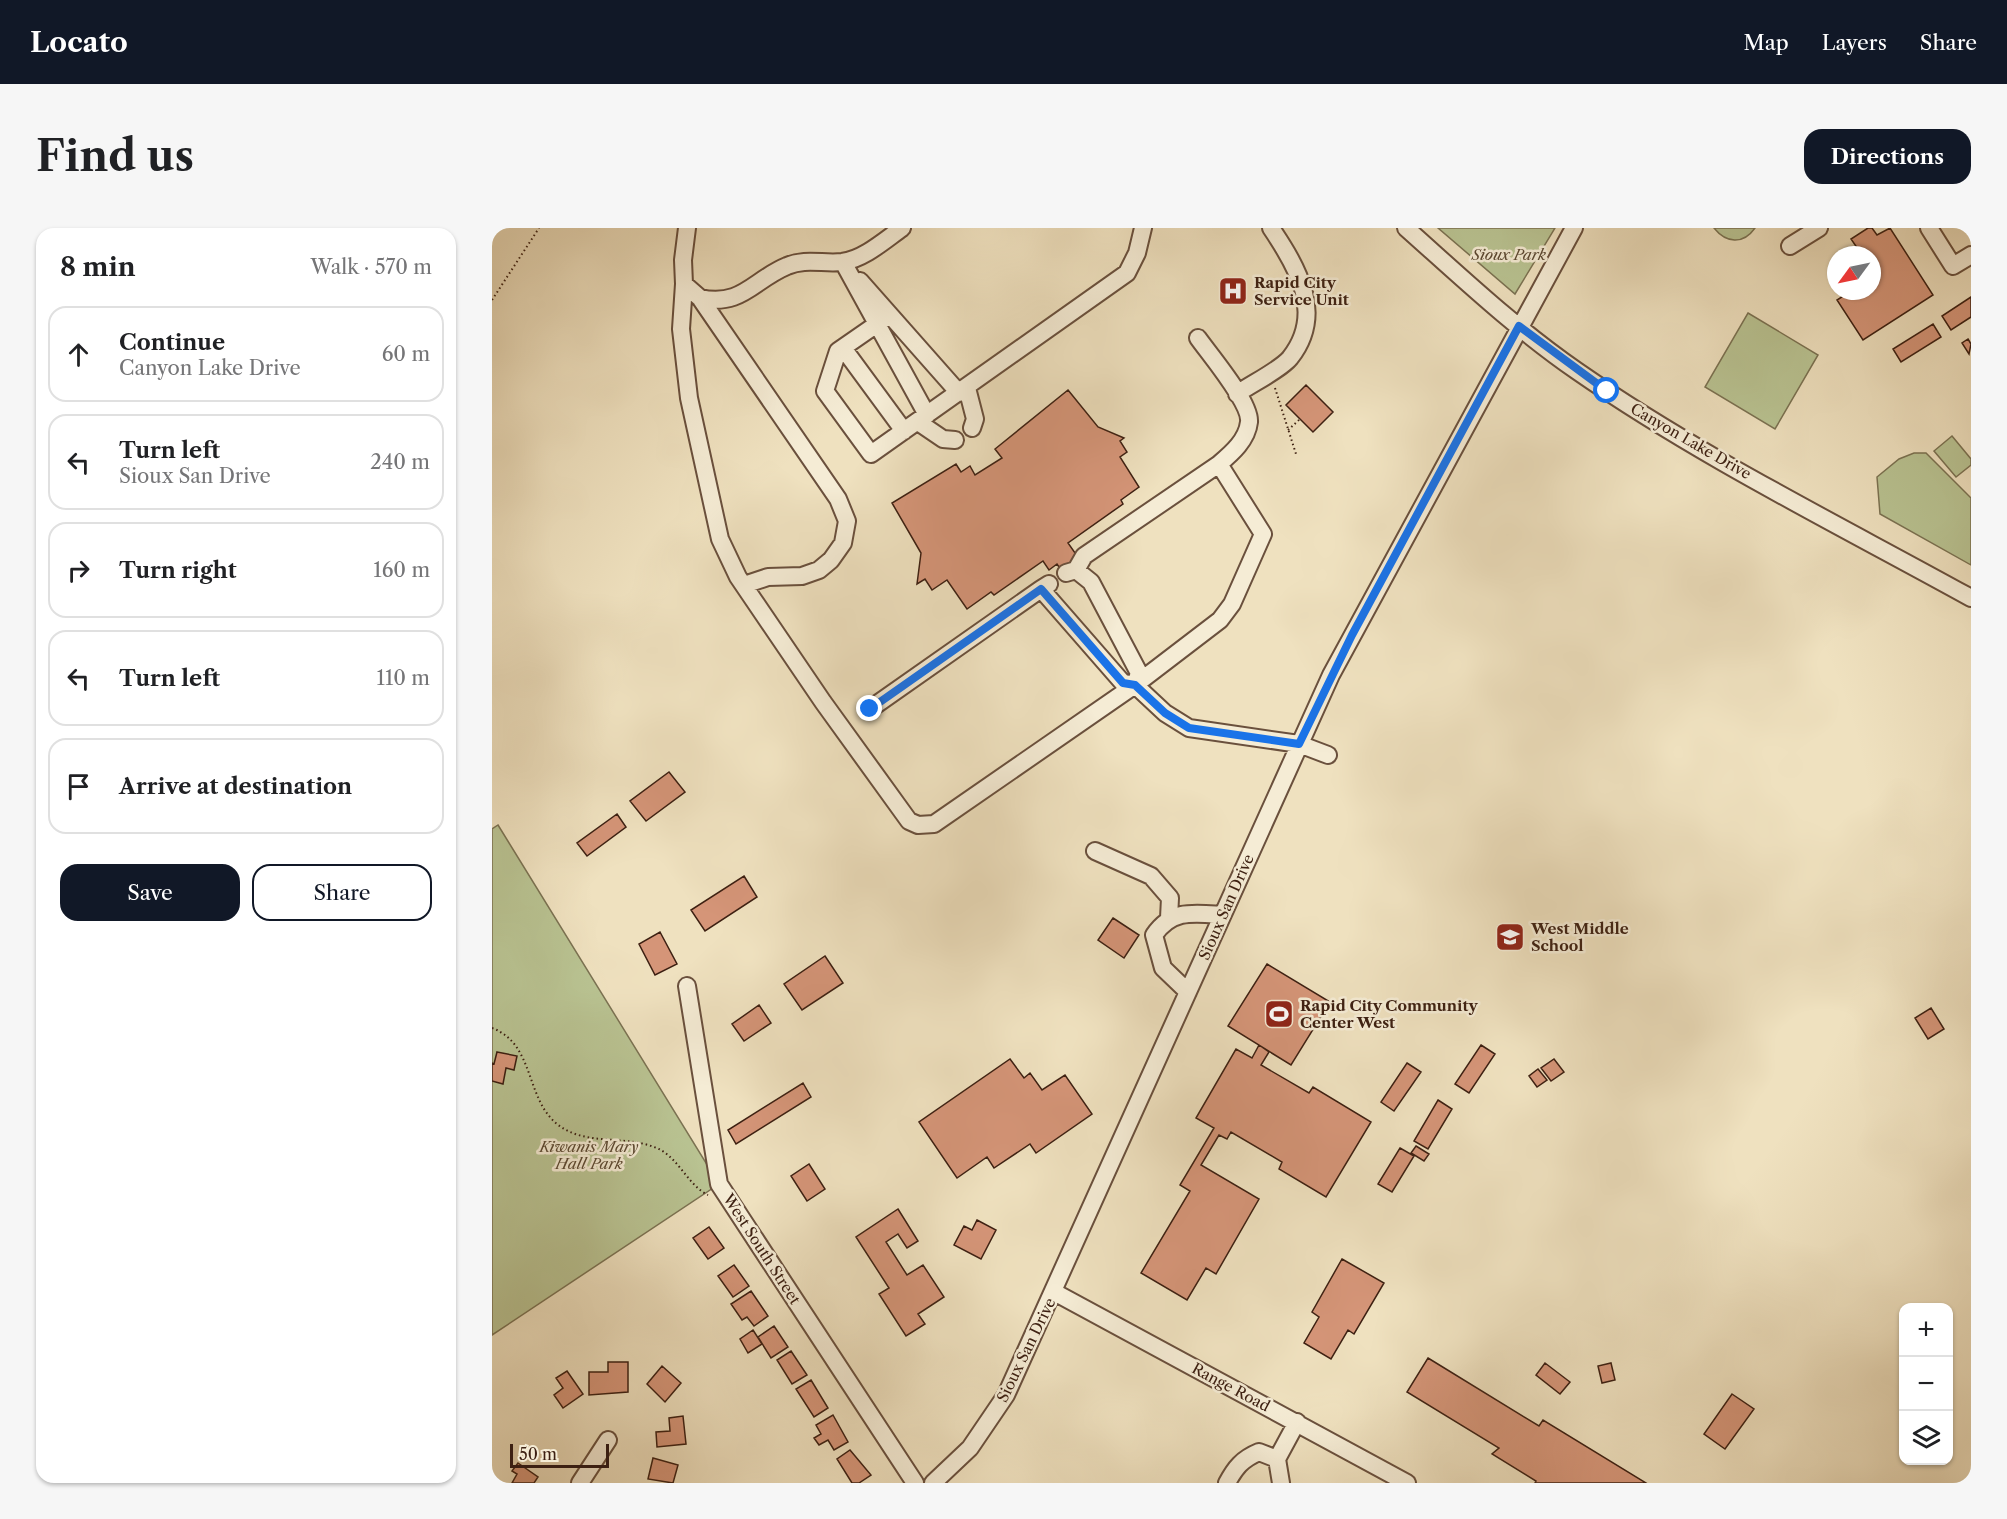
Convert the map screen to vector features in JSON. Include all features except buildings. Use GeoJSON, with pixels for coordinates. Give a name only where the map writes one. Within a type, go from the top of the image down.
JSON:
{"type":"FeatureCollection","features":[{"type":"Feature","properties":{"kind":"street"},"geometry":{"type":"LineString","coordinates":[[687,228],[683,260],[681,329],[689,398],[720,538],[744,585],[901,813],[918,825],[934,825],[1135,685],[1220,620],[1232,604],[1263,534],[1219,464]]}},
{"type":"Feature","properties":{"kind":"street"},"geometry":{"type":"LineString","coordinates":[[700,298],[714,301],[732,299],[789,265],[812,260],[843,262],[866,253],[902,228]]}},
{"type":"Feature","properties":{"kind":"street"},"geometry":{"type":"LineString","coordinates":[[890,315],[838,351],[825,392],[871,454],[1127,273],[1137,253],[1143,228]]}},
{"type":"Feature","properties":{"kind":"street"},"geometry":{"type":"LineString","coordinates":[[1237,394],[1290,359],[1307,327],[1308,303],[1302,280],[1271,228]]}},
{"type":"Feature","properties":{"kind":"street","name":"Canyon Lake Drive"},"geometry":{"type":"LineString","coordinates":[[1406,228],[1519,326],[1575,370],[1664,427],[1971,598]]}},
{"type":"Feature","properties":{"kind":"street","name":"Sioux San Drive"},"geometry":{"type":"LineString","coordinates":[[933,1483],[970,1448],[996,1413],[1054,1292],[1299,744],[1361,617],[1574,228]]}},
{"type":"Feature","properties":{"kind":"street"},"geometry":{"type":"LineString","coordinates":[[1790,246],[1819,228]]}},
{"type":"Feature","properties":{"kind":"street"},"geometry":{"type":"LineString","coordinates":[[1929,228],[1953,266],[1971,255]]}},
{"type":"Feature","properties":{"kind":"street"},"geometry":{"type":"LineString","coordinates":[[843,262],[890,315],[963,390],[975,419],[972,429]]}},
{"type":"Feature","properties":{"kind":"street"},"geometry":{"type":"LineString","coordinates":[[843,262],[875,325],[916,423]]}},
{"type":"Feature","properties":{"kind":"street"},"geometry":{"type":"LineString","coordinates":[[684,284],[700,298],[838,499],[847,521],[843,543],[831,560],[819,570],[802,576],[768,577],[744,585]]}},
{"type":"Feature","properties":{"kind":"street"},"geometry":{"type":"LineString","coordinates":[[1135,685],[1139,673],[1091,582],[1071,572],[1084,556],[1219,464],[1245,436],[1249,421],[1245,406],[1198,338]]}},
{"type":"Feature","properties":{"kind":"street"},"geometry":{"type":"LineString","coordinates":[[843,348],[916,423],[943,439],[955,440]]}},
{"type":"Feature","properties":{"kind":"street"},"geometry":{"type":"LineString","coordinates":[[870,709],[1045,586],[1123,683],[1135,685],[1165,713],[1189,728],[1299,744],[1328,755]]}},
{"type":"Feature","properties":{"kind":"street"},"geometry":{"type":"LineString","coordinates":[[1095,851],[1151,876],[1170,898],[1169,918]]}},
{"type":"Feature","properties":{"kind":"street"},"geometry":{"type":"LineString","coordinates":[[1188,992],[1163,968],[1154,940],[1159,927],[1169,918],[1191,913],[1222,915]]}},
{"type":"Feature","properties":{"kind":"street","name":"West South Street"},"geometry":{"type":"LineString","coordinates":[[687,986],[719,1184],[915,1483]]}},
{"type":"Feature","properties":{"kind":"street","name":"Range Road"},"geometry":{"type":"LineString","coordinates":[[1054,1292],[1407,1483]]}},
{"type":"Feature","properties":{"kind":"street"},"geometry":{"type":"LineString","coordinates":[[1281,1483],[1277,1459],[1296,1422]]}},
{"type":"Feature","properties":{"kind":"street"},"geometry":{"type":"LineString","coordinates":[[580,1483],[608,1440]]}},
{"type":"Feature","properties":{"kind":"street"},"geometry":{"type":"LineString","coordinates":[[1227,1483],[1237,1466],[1248,1457],[1259,1452],[1277,1459]]}},
{"type":"Feature","properties":{"kind":"path"},"geometry":{"type":"LineString","coordinates":[[492,300],[539,228]]}},
{"type":"Feature","properties":{"kind":"path"},"geometry":{"type":"LineString","coordinates":[[1276,368],[1277,379],[1273,382],[1296,454]]}},
{"type":"Feature","properties":{"kind":"path"},"geometry":{"type":"LineString","coordinates":[[1288,430],[1300,419]]}},
{"type":"Feature","properties":{"kind":"path"},"geometry":{"type":"LineString","coordinates":[[492,1028],[514,1041],[540,1100],[557,1124],[570,1132],[599,1139],[651,1146],[668,1156],[705,1194],[717,1197],[726,1194]]}},
{"type":"Feature","properties":{"kind":"green space","name":"Sioux Park"},"geometry":{"type":"Polygon","coordinates":[[[1438,228],[1555,228],[1515,294],[1438,228]]]}},
{"type":"Feature","properties":{"kind":"green space"},"geometry":{"type":"Polygon","coordinates":[[[1714,228],[1755,228],[1745,237],[1734,240],[1724,237],[1714,228]]]}},
{"type":"Feature","properties":{"kind":"green space"},"geometry":{"type":"Polygon","coordinates":[[[1748,313],[1818,355],[1775,429],[1705,387],[1748,313]]]}},
{"type":"Feature","properties":{"kind":"green space"},"geometry":{"type":"Polygon","coordinates":[[[1952,436],[1971,459],[1971,465],[1956,477],[1934,451],[1952,436]]]}},
{"type":"Feature","properties":{"kind":"green space"},"geometry":{"type":"Polygon","coordinates":[[[1914,453],[1926,453],[1971,498],[1971,565],[1880,514],[1877,477],[1899,459],[1914,453]]]}},
{"type":"Feature","properties":{"kind":"green space","name":"Kiwanis Mary Hall Park"},"geometry":{"type":"Polygon","coordinates":[[[498,825],[719,1184],[492,1335],[492,829],[498,825]]]}},
{"type":"Feature","properties":{"kind":"place","name":"Rapid City Service Unit"},"geometry":{"type":"Point","coordinates":[1233,291]}},
{"type":"Feature","properties":{"kind":"place","name":"West Middle School"},"geometry":{"type":"Point","coordinates":[1510,937]}},
{"type":"Feature","properties":{"kind":"place","name":"Rapid City Community Center West"},"geometry":{"type":"Point","coordinates":[1279,1014]}},
{"type":"Feature","properties":{"kind":"route"},"geometry":{"type":"LineString","coordinates":[[870,709],[1041,589],[1123,683],[1135,685],[1151,702],[1189,728],[1299,744],[1352,635],[1519,326],[1575,370],[1607,391]]}}]}
